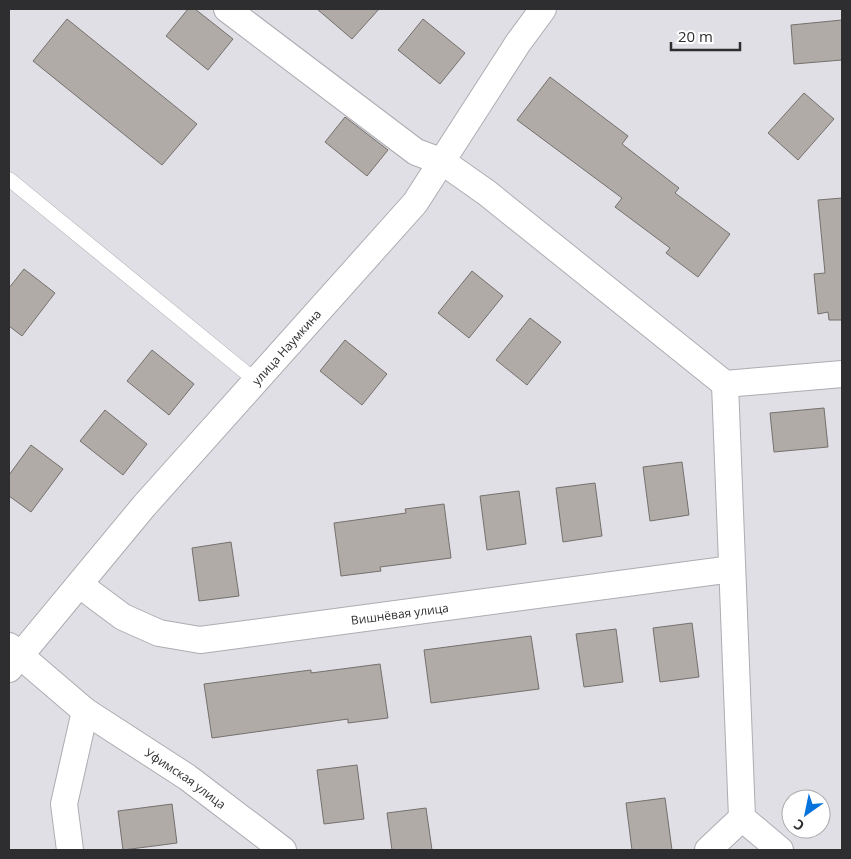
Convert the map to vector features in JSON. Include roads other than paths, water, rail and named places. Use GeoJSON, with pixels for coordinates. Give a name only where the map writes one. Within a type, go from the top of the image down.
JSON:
{"type":"FeatureCollection","features":[{"type":"Feature","properties":{"kind":"street"},"geometry":{"type":"LineString","coordinates":[[227,9],[416,152],[443,162],[487,192],[725,384],[842,374]]}},
{"type":"Feature","properties":{"kind":"street","name":"улица Наумкина"},"geometry":{"type":"LineString","coordinates":[[12,657],[80,585],[144,506],[415,203],[518,42],[543,9]]}},
{"type":"Feature","properties":{"kind":"street"},"geometry":{"type":"LineString","coordinates":[[725,384],[742,818],[780,850]]}},
{"type":"Feature","properties":{"kind":"street","name":"Вишнёвая улица"},"geometry":{"type":"LineString","coordinates":[[80,585],[123,618],[159,633],[200,640],[732,569]]}},
{"type":"Feature","properties":{"kind":"street","name":"Уфимская улица"},"geometry":{"type":"LineString","coordinates":[[12,657],[85,711],[187,777],[283,850]]}},
{"type":"Feature","properties":{"kind":"street"},"geometry":{"type":"LineString","coordinates":[[70,850],[64,804],[85,711]]}},
{"type":"Feature","properties":{"kind":"street"},"geometry":{"type":"LineString","coordinates":[[708,850],[742,818]]}},
{"type":"Feature","properties":{"kind":"lane"},"geometry":{"type":"LineString","coordinates":[[9,179],[255,380]]}}]}
